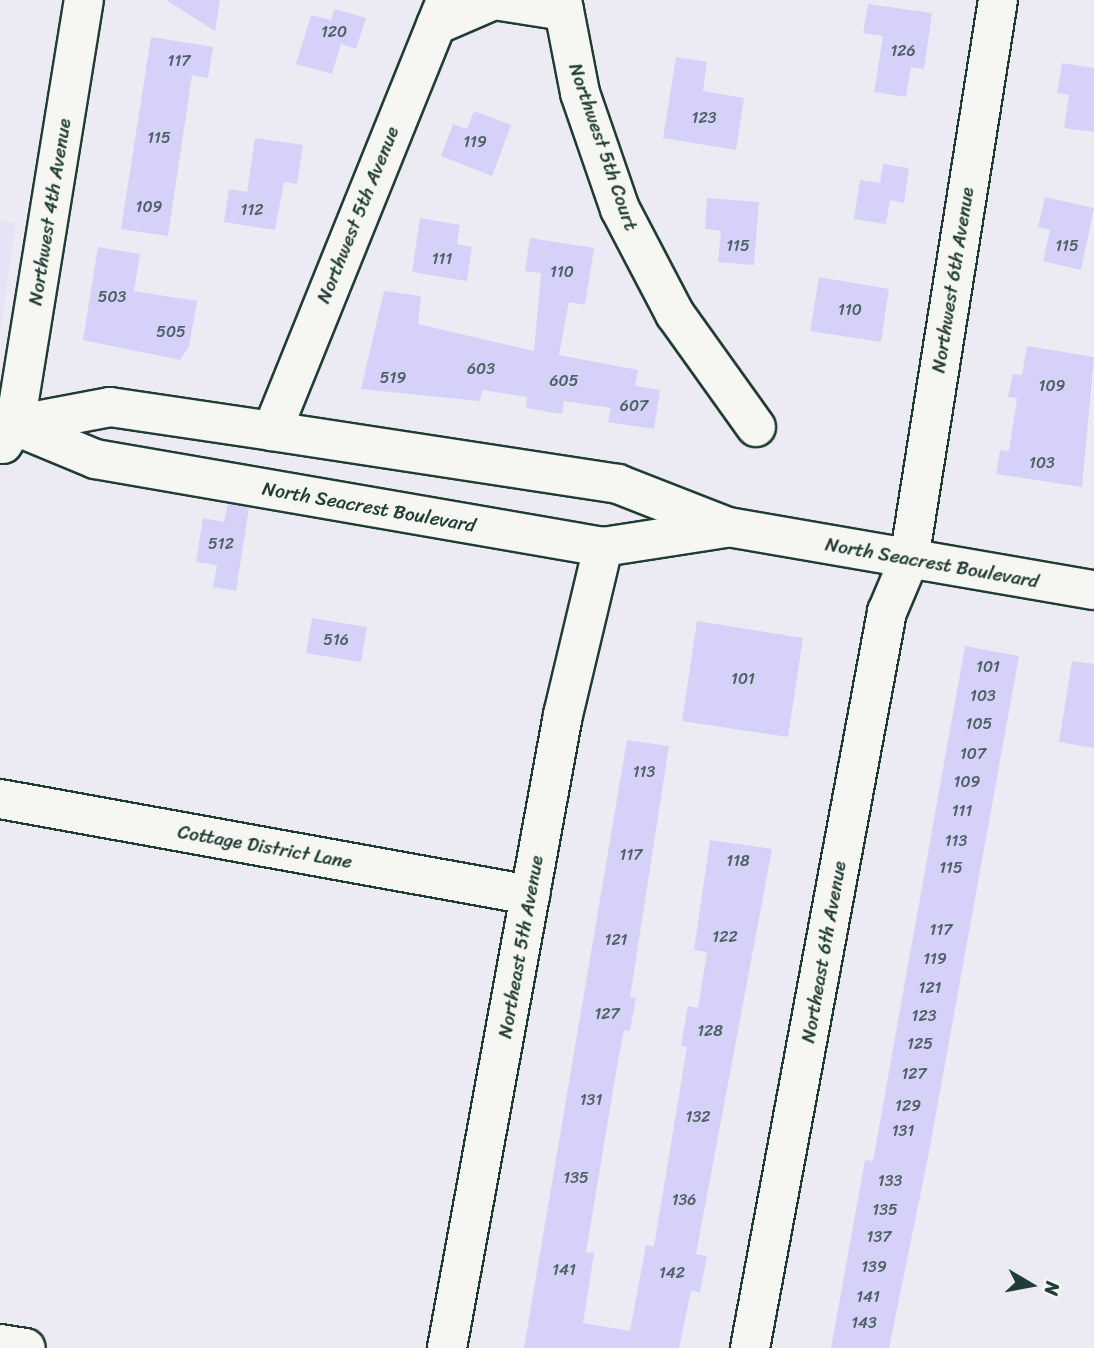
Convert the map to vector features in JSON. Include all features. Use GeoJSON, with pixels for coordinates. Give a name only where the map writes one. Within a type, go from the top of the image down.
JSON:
{"type":"FeatureCollection","features":[{"type":"Feature","properties":{"kind":"street","name":"Northwest 4th Avenue"},"geometry":{"type":"LineString","coordinates":[[5,432],[84,0]]}},
{"type":"Feature","properties":{"kind":"street"},"geometry":{"type":"LineString","coordinates":[[441,12],[494,0],[563,6]]}},
{"type":"Feature","properties":{"kind":"street","name":"Northwest 6th Avenue"},"geometry":{"type":"LineString","coordinates":[[909,560],[998,0]]}},
{"type":"Feature","properties":{"kind":"street","name":"Northwest 5th Court"},"geometry":{"type":"LineString","coordinates":[[563,6],[580,93],[635,240],[675,314],[756,427]]}},
{"type":"Feature","properties":{"kind":"street","name":"Northwest 5th Avenue"},"geometry":{"type":"LineString","coordinates":[[272,431],[441,12]]}},
{"type":"Feature","properties":{"kind":"street","name":"North Seacrest Boulevard"},"geometry":{"type":"LineString","coordinates":[[5,432],[110,407],[618,484],[728,527],[1094,590]]}},
{"type":"Feature","properties":{"kind":"street","name":"North Seacrest Boulevard"},"geometry":{"type":"LineString","coordinates":[[5,432],[95,459],[603,547],[728,527]]}},
{"type":"Feature","properties":{"kind":"street","name":"Northeast 5th Avenue"},"geometry":{"type":"LineString","coordinates":[[447,1348],[530,895],[603,547]]}},
{"type":"Feature","properties":{"kind":"street","name":"Northeast 6th Avenue"},"geometry":{"type":"LineString","coordinates":[[750,1348],[887,612],[909,560]]}},
{"type":"Feature","properties":{"kind":"street","name":"Cottage District Lane"},"geometry":{"type":"LineString","coordinates":[[0,799],[530,895]]}},
{"type":"Feature","properties":{"kind":"street"},"geometry":{"type":"LineString","coordinates":[[0,1344],[26,1348]]}},
{"type":"Feature","properties":{"kind":"shaded area"},"geometry":{"type":"Polygon","coordinates":[[[0,221],[16,223],[0,333],[0,221]]]}},
{"type":"Feature","properties":{"kind":"building"},"geometry":{"type":"Polygon","coordinates":[[[166,0],[220,0],[215,31],[166,0]]]}},
{"type":"Feature","properties":{"kind":"building"},"geometry":{"type":"Polygon","coordinates":[[[868,4],[932,13],[924,69],[911,67],[906,97],[874,92],[883,36],[863,33],[868,4]]]}},
{"type":"Feature","properties":{"kind":"building"},"geometry":{"type":"Polygon","coordinates":[[[334,9],[366,18],[356,49],[341,44],[332,74],[296,64],[311,15],[331,20],[334,9]]]}},
{"type":"Feature","properties":{"kind":"building"},"geometry":{"type":"Polygon","coordinates":[[[151,37],[213,47],[208,78],[192,75],[168,236],[121,229],[151,37]]]}},
{"type":"Feature","properties":{"kind":"building"},"geometry":{"type":"Polygon","coordinates":[[[676,57],[707,62],[703,91],[744,98],[736,150],[663,138],[676,57]]]}},
{"type":"Feature","properties":{"kind":"building"},"geometry":{"type":"Polygon","coordinates":[[[1062,63],[1094,68],[1094,132],[1064,128],[1069,95],[1057,93],[1062,63]]]}},
{"type":"Feature","properties":{"kind":"building"},"geometry":{"type":"Polygon","coordinates":[[[474,111],[511,125],[492,176],[441,156],[453,124],[467,129],[474,111]]]}},
{"type":"Feature","properties":{"kind":"building"},"geometry":{"type":"Polygon","coordinates":[[[255,138],[303,145],[297,184],[284,182],[275,230],[224,222],[229,189],[247,192],[255,138]]]}},
{"type":"Feature","properties":{"kind":"building"},"geometry":{"type":"Polygon","coordinates":[[[883,164],[909,168],[904,203],[890,200],[886,224],[854,219],[860,180],[880,183],[883,164]]]}},
{"type":"Feature","properties":{"kind":"building"},"geometry":{"type":"Polygon","coordinates":[[[1045,197],[1094,208],[1081,270],[1043,261],[1050,230],[1038,227],[1045,197]]]}},
{"type":"Feature","properties":{"kind":"building"},"geometry":{"type":"Polygon","coordinates":[[[707,198],[759,202],[754,265],[718,262],[721,231],[705,229],[707,198]]]}},
{"type":"Feature","properties":{"kind":"building"},"geometry":{"type":"Polygon","coordinates":[[[420,218],[460,225],[457,244],[472,247],[467,281],[412,272],[420,218]]]}},
{"type":"Feature","properties":{"kind":"building"},"geometry":{"type":"Polygon","coordinates":[[[530,238],[594,248],[585,305],[569,302],[559,355],[638,370],[635,386],[660,390],[654,429],[608,422],[611,408],[564,401],[562,414],[526,408],[527,397],[482,390],[480,401],[361,389],[384,291],[421,296],[418,324],[534,351],[541,273],[525,271],[530,238]]]}},
{"type":"Feature","properties":{"kind":"building"},"geometry":{"type":"Polygon","coordinates":[[[98,247],[140,254],[134,291],[197,301],[189,346],[180,360],[83,340],[98,247]]]}},
{"type":"Feature","properties":{"kind":"building"},"geometry":{"type":"Polygon","coordinates":[[[819,277],[889,289],[881,342],[810,331],[819,277]]]}},
{"type":"Feature","properties":{"kind":"building"},"geometry":{"type":"Polygon","coordinates":[[[1027,346],[1094,357],[1082,487],[996,474],[1000,450],[1009,451],[1017,398],[1008,397],[1013,374],[1022,375],[1027,346]]]}},
{"type":"Feature","properties":{"kind":"building"},"geometry":{"type":"Polygon","coordinates":[[[228,504],[249,508],[236,591],[213,587],[217,565],[196,562],[203,518],[224,522],[228,504]]]}},
{"type":"Feature","properties":{"kind":"building"},"geometry":{"type":"Polygon","coordinates":[[[312,618],[367,627],[361,662],[306,653],[312,618]]]}},
{"type":"Feature","properties":{"kind":"building"},"geometry":{"type":"Polygon","coordinates":[[[697,621],[803,638],[788,737],[682,721],[697,621]]]}},
{"type":"Feature","properties":{"kind":"building"},"geometry":{"type":"Polygon","coordinates":[[[965,646],[1019,656],[929,1152],[889,1348],[831,1348],[865,1160],[873,1161],[965,646]]]}},
{"type":"Feature","properties":{"kind":"building"},"geometry":{"type":"Polygon","coordinates":[[[1072,661],[1094,664],[1094,748],[1059,742],[1072,661]]]}},
{"type":"Feature","properties":{"kind":"building"},"geometry":{"type":"Polygon","coordinates":[[[627,740],[669,746],[630,997],[636,998],[630,1031],[624,1030],[619,1055],[586,1252],[594,1253],[583,1323],[630,1331],[646,1245],[654,1246],[687,1047],[681,1046],[688,1006],[698,1008],[707,952],[694,950],[710,840],[772,849],[696,1254],[707,1256],[700,1292],[691,1291],[679,1348],[524,1348],[627,740]]]}}]}
